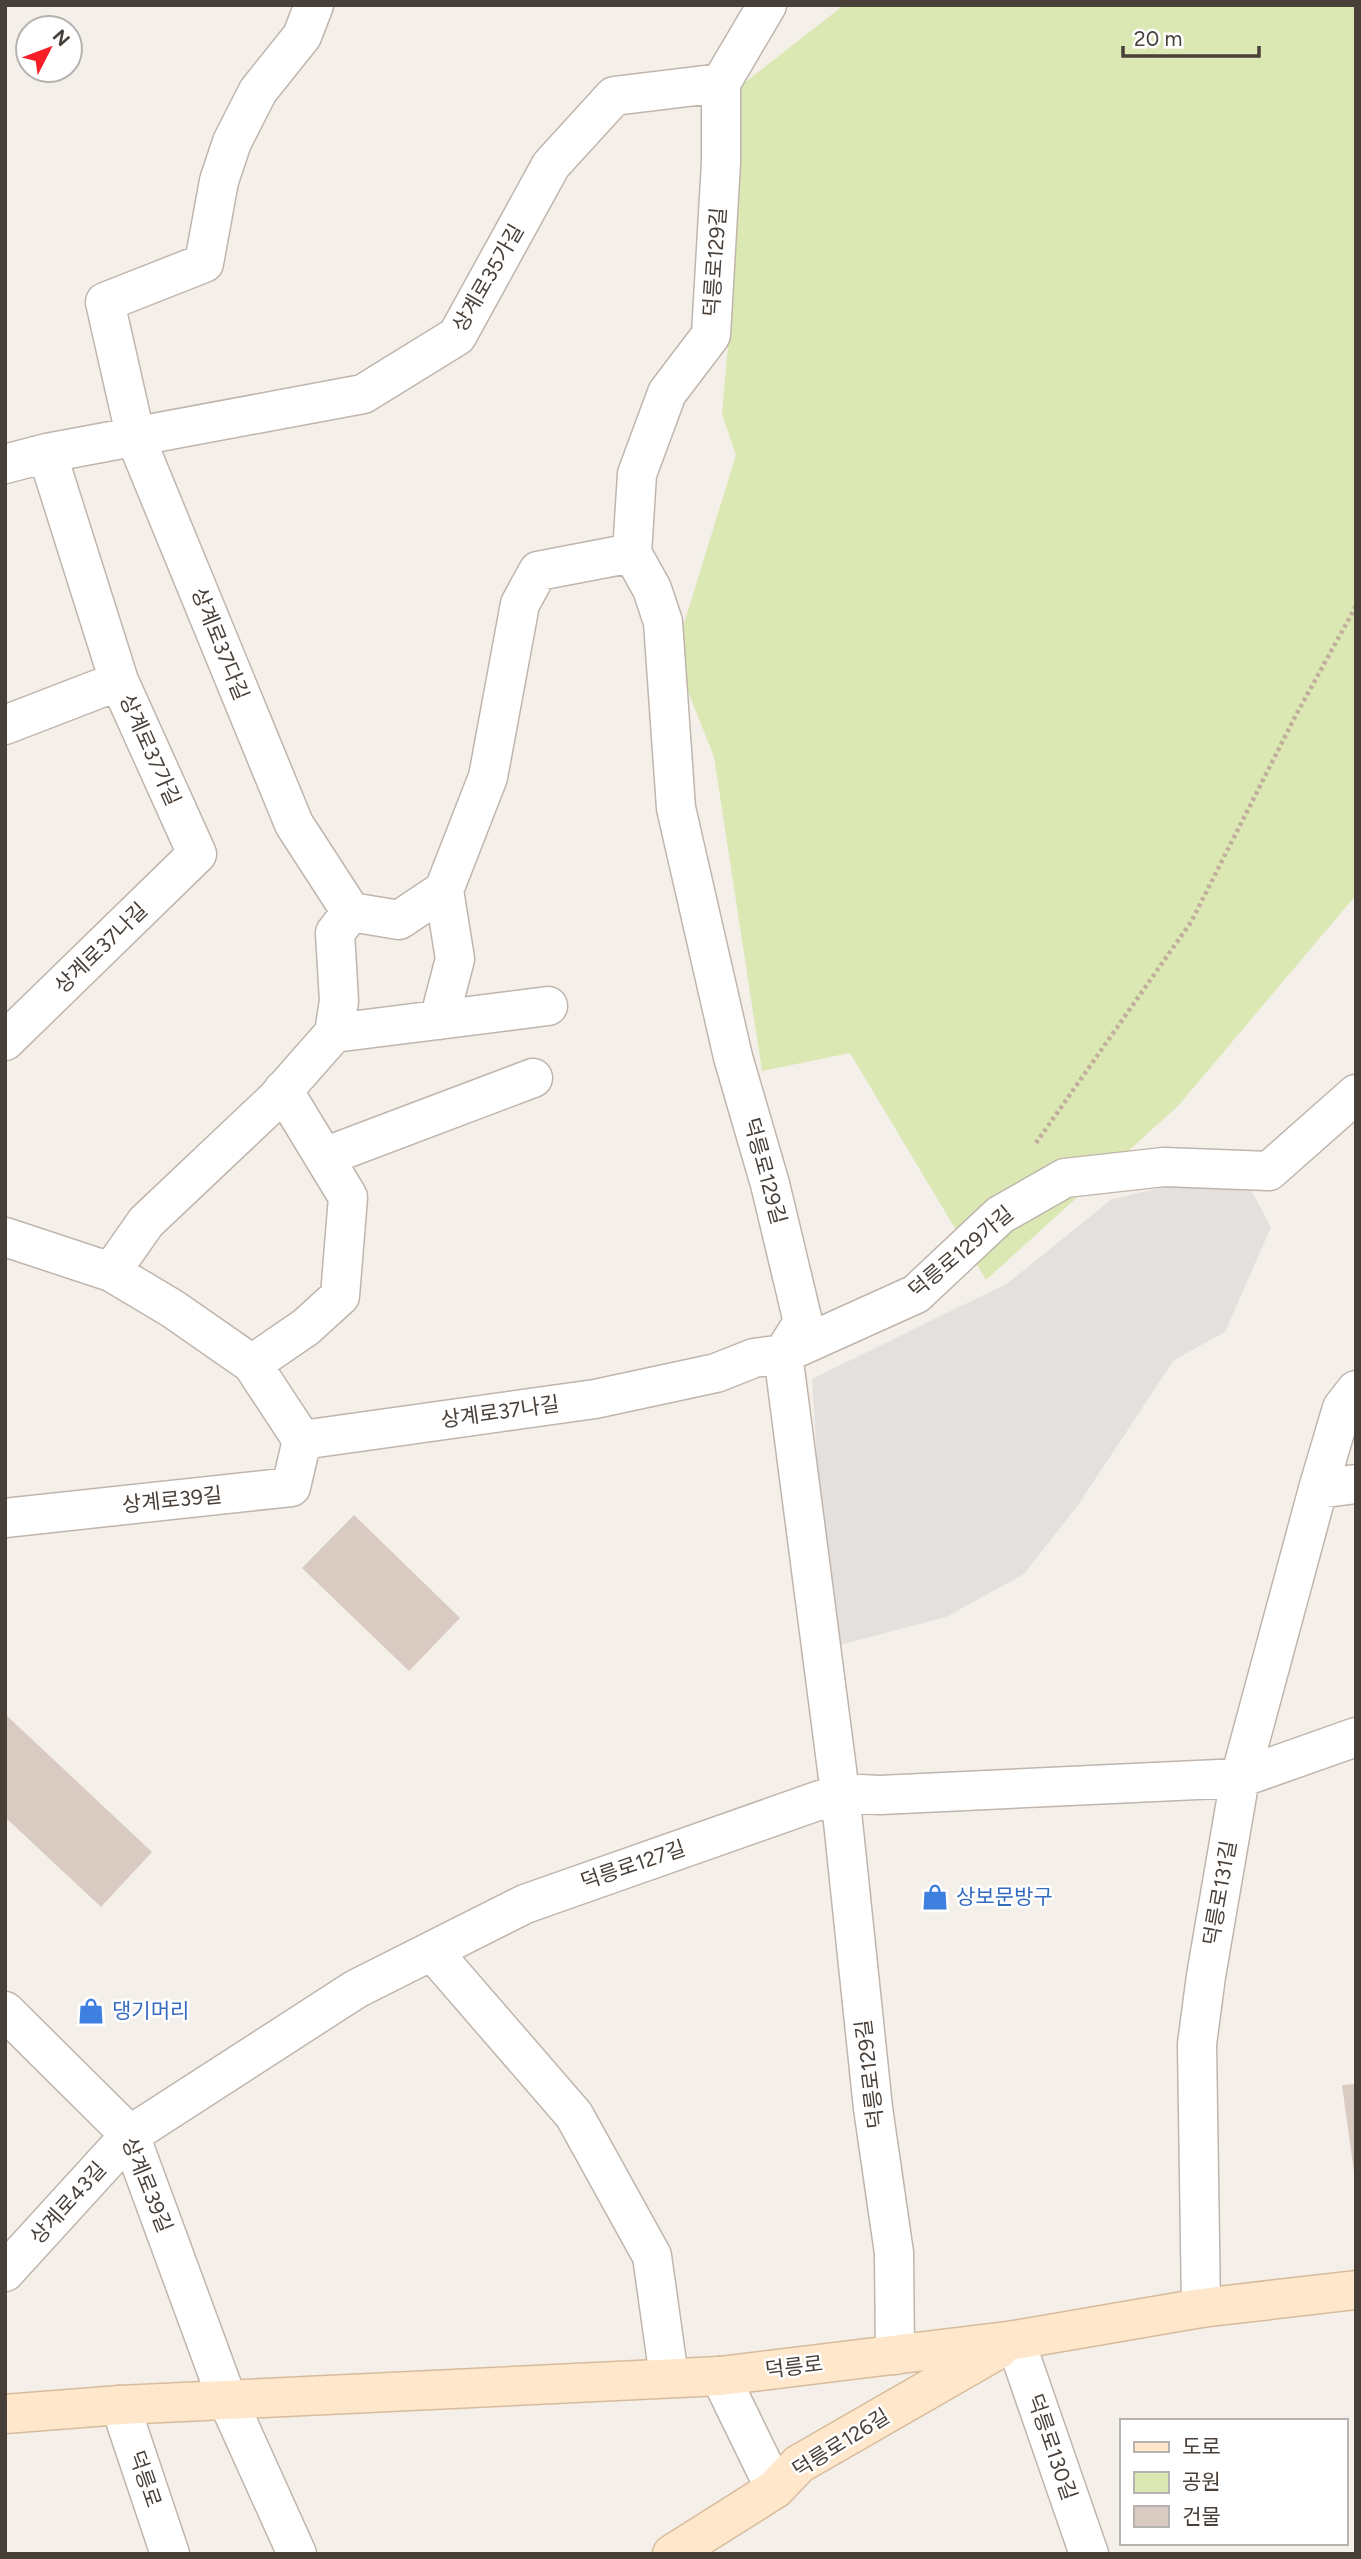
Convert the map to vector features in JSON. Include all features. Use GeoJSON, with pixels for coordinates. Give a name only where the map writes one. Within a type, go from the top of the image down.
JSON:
{"type":"FeatureCollection","features":[{"type":"Feature","properties":{"kind":"main road","name":"덕릉로"},"geometry":{"type":"LineString","coordinates":[[5,2414],[228,2399],[720,2376],[1016,2340],[1201,2308],[1356,2290]]}},
{"type":"Feature","properties":{"kind":"main road","name":"덕릉로126길"},"geometry":{"type":"LineString","coordinates":[[672,2554],[775,2489],[799,2464],[1016,2340]]}},
{"type":"Feature","properties":{"kind":"street","name":"상계로37다길"},"geometry":{"type":"LineString","coordinates":[[314,5],[302,36],[258,91],[232,142],[219,181],[204,263],[105,302],[136,439],[294,824],[351,912]]}},
{"type":"Feature","properties":{"kind":"street"},"geometry":{"type":"LineString","coordinates":[[721,83],[767,5]]}},
{"type":"Feature","properties":{"kind":"street","name":"상계로35가길"},"geometry":{"type":"LineString","coordinates":[[5,464],[47,453],[136,439],[363,394],[457,337],[551,165],[614,96],[721,83]]}},
{"type":"Feature","properties":{"kind":"street","name":"덕릉로129길"},"geometry":{"type":"LineString","coordinates":[[721,83],[721,162],[711,335],[667,393],[637,474],[632,553],[652,589],[663,622],[679,821],[733,1057],[769,1184],[803,1322],[783,1354],[840,1793],[873,2108],[894,2253],[895,2355]]}},
{"type":"Feature","properties":{"kind":"street"},"geometry":{"type":"LineString","coordinates":[[47,453],[119,681]]}},
{"type":"Feature","properties":{"kind":"street"},"geometry":{"type":"LineString","coordinates":[[439,1020],[455,959],[444,890],[488,777],[520,604],[538,571],[632,553]]}},
{"type":"Feature","properties":{"kind":"street","name":"상계로37가길"},"geometry":{"type":"LineString","coordinates":[[5,725],[119,681],[197,854]]}},
{"type":"Feature","properties":{"kind":"street","name":"상계로37나길"},"geometry":{"type":"LineString","coordinates":[[5,1041],[197,854]]}},
{"type":"Feature","properties":{"kind":"street"},"geometry":{"type":"LineString","coordinates":[[111,1272],[146,1222],[283,1090],[334,1033],[339,1001],[335,933],[351,912],[399,920],[444,890]]}},
{"type":"Feature","properties":{"kind":"street"},"geometry":{"type":"LineString","coordinates":[[334,1033],[548,1006]]}},
{"type":"Feature","properties":{"kind":"street"},"geometry":{"type":"LineString","coordinates":[[324,1157],[533,1078]]}},
{"type":"Feature","properties":{"kind":"street"},"geometry":{"type":"LineString","coordinates":[[252,1364],[306,1327],[340,1296],[348,1197],[283,1090]]}},
{"type":"Feature","properties":{"kind":"street","name":"덕릉로129가길"},"geometry":{"type":"LineString","coordinates":[[783,1354],[916,1294],[1000,1215],[1065,1178],[1164,1167],[1269,1171],[1356,1094]]}},
{"type":"Feature","properties":{"kind":"street"},"geometry":{"type":"LineString","coordinates":[[5,1237],[111,1272],[173,1309],[252,1364],[302,1440]]}},
{"type":"Feature","properties":{"kind":"street","name":"상계로37나길"},"geometry":{"type":"LineString","coordinates":[[302,1440],[595,1399],[716,1373],[754,1358],[783,1354]]}},
{"type":"Feature","properties":{"kind":"street","name":"덕릉로131길"},"geometry":{"type":"LineString","coordinates":[[1201,2308],[1197,2043],[1240,1778],[1342,1408],[1356,1390]]}},
{"type":"Feature","properties":{"kind":"street","name":"상계로39길"},"geometry":{"type":"LineString","coordinates":[[5,1518],[291,1487],[302,1440]]}},
{"type":"Feature","properties":{"kind":"street"},"geometry":{"type":"LineString","coordinates":[[1318,1489],[1356,1484]]}},
{"type":"Feature","properties":{"kind":"street"},"geometry":{"type":"LineString","coordinates":[[840,1793],[880,1795],[1240,1778],[1356,1737]]}},
{"type":"Feature","properties":{"kind":"street","name":"덕릉로127길"},"geometry":{"type":"LineString","coordinates":[[130,2135],[356,1989],[550,1894],[840,1793]]}},
{"type":"Feature","properties":{"kind":"street"},"geometry":{"type":"LineString","coordinates":[[432,1951],[573,2115],[652,2256],[668,2377]]}},
{"type":"Feature","properties":{"kind":"street","name":"상계로39길"},"geometry":{"type":"LineString","coordinates":[[5,2011],[130,2135],[228,2399]]}},
{"type":"Feature","properties":{"kind":"street","name":"상계로43길"},"geometry":{"type":"LineString","coordinates":[[5,2272],[130,2135]]}},
{"type":"Feature","properties":{"kind":"street","name":"덕릉로130길"},"geometry":{"type":"LineString","coordinates":[[1016,2340],[1088,2554]]}},
{"type":"Feature","properties":{"kind":"street"},"geometry":{"type":"LineString","coordinates":[[720,2376],[775,2489]]}},
{"type":"Feature","properties":{"kind":"street"},"geometry":{"type":"LineString","coordinates":[[228,2399],[297,2554]]}},
{"type":"Feature","properties":{"kind":"street","name":"덕릉로"},"geometry":{"type":"LineString","coordinates":[[120,2405],[170,2554]]}},
{"type":"Feature","properties":{"kind":"path"},"geometry":{"type":"LineString","coordinates":[[1032,1148],[1191,922],[1296,715],[1356,606]]}},
{"type":"Feature","properties":{"kind":"green space"},"geometry":{"type":"Polygon","coordinates":[[[844,5],[1356,5],[1356,895],[1178,1106],[986,1280],[850,1053],[762,1071],[714,757],[674,656],[736,455],[722,414],[734,277],[734,91],[844,5]]]}},
{"type":"Feature","properties":{"kind":"shaded area"},"geometry":{"type":"Polygon","coordinates":[[[1240,1170],[1271,1227],[1225,1332],[1174,1360],[1078,1505],[1024,1574],[946,1617],[828,1648],[812,1379],[1008,1283],[1112,1199],[1240,1170]]]}},
{"type":"Feature","properties":{"kind":"building"},"geometry":{"type":"Polygon","coordinates":[[[354,1515],[460,1618],[409,1671],[302,1568],[354,1515]]]}},
{"type":"Feature","properties":{"kind":"building"},"geometry":{"type":"Polygon","coordinates":[[[5,1714],[152,1852],[101,1907],[5,1817],[5,1714]]]}},
{"type":"Feature","properties":{"kind":"building"},"geometry":{"type":"Polygon","coordinates":[[[1356,2084],[1356,2172],[1354,2172],[1342,2085],[1356,2084]]]}},
{"type":"Feature","properties":{"kind":"place","name":"상보문방구"},"geometry":{"type":"Point","coordinates":[935,1897]}},
{"type":"Feature","properties":{"kind":"place","name":"댕기머리"},"geometry":{"type":"Point","coordinates":[91,2011]}}]}
